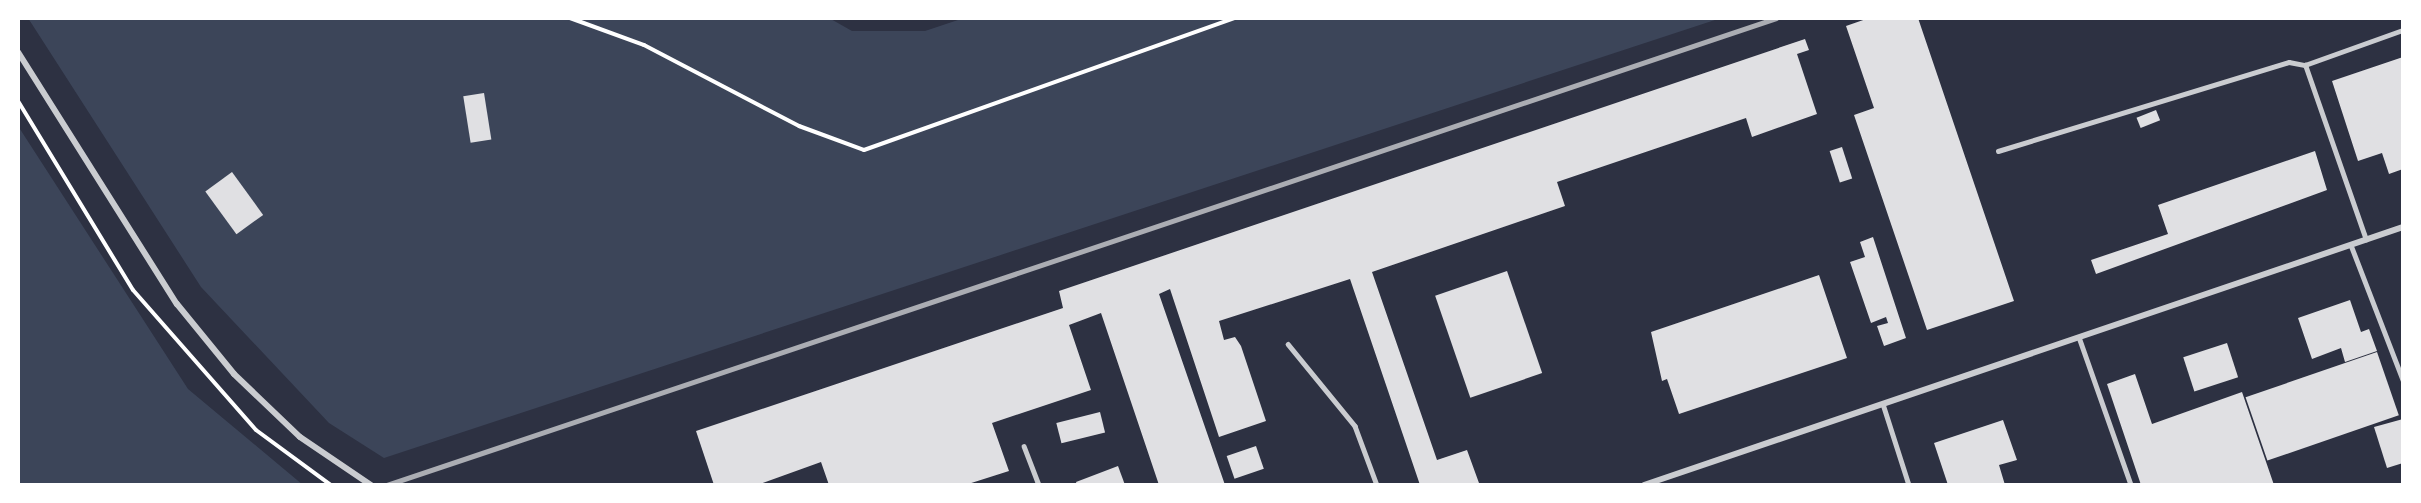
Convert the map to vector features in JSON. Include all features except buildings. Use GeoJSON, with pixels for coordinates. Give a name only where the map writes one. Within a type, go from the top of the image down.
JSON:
{"type":"FeatureCollection","features":[{"type":"Feature","properties":{"kind":"street"},"geometry":{"type":"LineString","coordinates":[[18,52],[177,304],[234,374],[292,429],[371,485]]}},
{"type":"Feature","properties":{"kind":"street"},"geometry":{"type":"LineString","coordinates":[[1644,485],[2402,229]]}},
{"type":"Feature","properties":{"kind":"lane"},"geometry":{"type":"LineString","coordinates":[[1998,151],[2289,62],[2305,65],[2403,30]]}},
{"type":"Feature","properties":{"kind":"lane"},"geometry":{"type":"LineString","coordinates":[[2305,65],[2366,240]]}},
{"type":"Feature","properties":{"kind":"lane"},"geometry":{"type":"LineString","coordinates":[[2351,245],[2403,380]]}},
{"type":"Feature","properties":{"kind":"lane"},"geometry":{"type":"LineString","coordinates":[[2079,337],[2131,485]]}},
{"type":"Feature","properties":{"kind":"lane"},"geometry":{"type":"LineString","coordinates":[[1288,344],[1355,426],[1377,485]]}},
{"type":"Feature","properties":{"kind":"lane"},"geometry":{"type":"LineString","coordinates":[[1882,404],[1909,485]]}},
{"type":"Feature","properties":{"kind":"lane"},"geometry":{"type":"LineString","coordinates":[[1024,446],[1039,485]]}},
{"type":"Feature","properties":{"kind":"path"},"geometry":{"type":"LineString","coordinates":[[570,18],[644,45],[799,126],[864,150],[1234,18]]}},
{"type":"Feature","properties":{"kind":"shaded area"},"geometry":{"type":"Polygon","coordinates":[[[28,18],[829,18],[852,31],[925,31],[964,18],[1721,18],[384,458],[329,423],[201,287],[28,18]]]}},
{"type":"Feature","properties":{"kind":"shaded area"},"geometry":{"type":"Polygon","coordinates":[[[18,126],[188,389],[303,485],[18,485],[18,126]]]}},
{"type":"Feature","properties":{"kind":"railway"},"geometry":{"type":"LineString","coordinates":[[387,485],[1776,18]]}}]}
